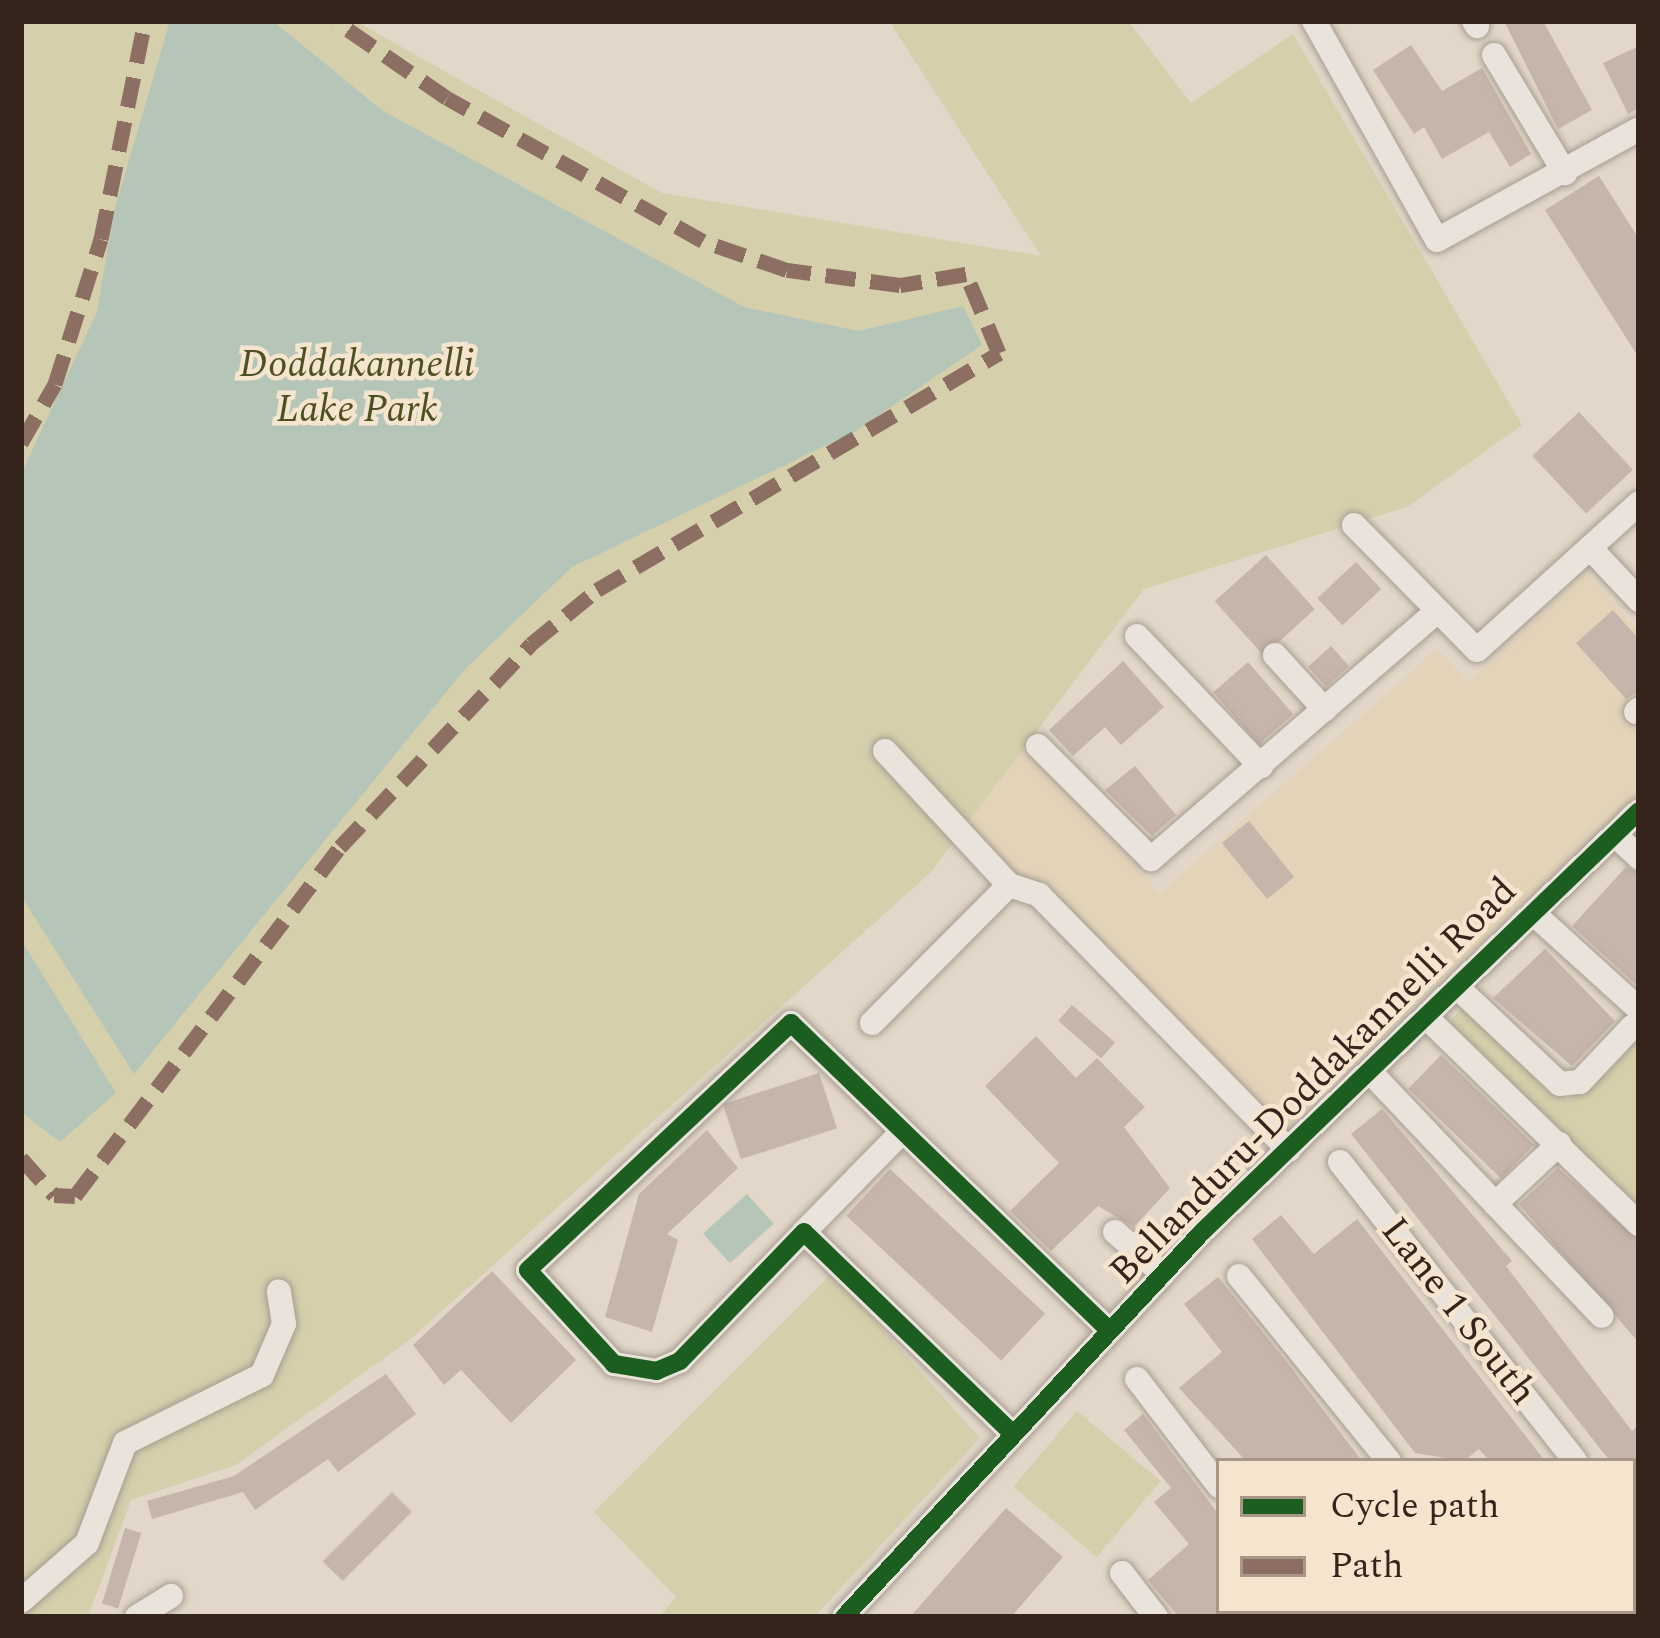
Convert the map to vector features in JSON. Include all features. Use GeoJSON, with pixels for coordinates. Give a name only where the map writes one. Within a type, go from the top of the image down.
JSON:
{"type":"FeatureCollection","features":[{"type":"Feature","properties":{"kind":"street"},"geometry":{"type":"LineString","coordinates":[[1314,21],[1441,241],[1639,129]]}},
{"type":"Feature","properties":{"kind":"street"},"geometry":{"type":"LineString","coordinates":[[1495,55],[1565,173]]}},
{"type":"Feature","properties":{"kind":"street"},"geometry":{"type":"LineString","coordinates":[[1354,525],[1436,612],[1481,649],[1639,503]]}},
{"type":"Feature","properties":{"kind":"street"},"geometry":{"type":"LineString","coordinates":[[1591,549],[1639,600]]}},
{"type":"Feature","properties":{"kind":"street"},"geometry":{"type":"LineString","coordinates":[[1038,746],[1151,859],[1436,612]]}},
{"type":"Feature","properties":{"kind":"street"},"geometry":{"type":"LineString","coordinates":[[1137,636],[1261,766]]}},
{"type":"Feature","properties":{"kind":"street"},"geometry":{"type":"LineString","coordinates":[[1275,655],[1325,710]]}},
{"type":"Feature","properties":{"kind":"street"},"geometry":{"type":"LineString","coordinates":[[885,751],[1009,885],[1039,895],[1289,1150]]}},
{"type":"Feature","properties":{"kind":"street","name":"Bellanduru-Doddakannelli Road"},"geometry":{"type":"LineString","coordinates":[[844,1617],[1163,1274],[1639,811]]}},
{"type":"Feature","properties":{"kind":"street"},"geometry":{"type":"LineString","coordinates":[[1615,835],[1639,856]]}},
{"type":"Feature","properties":{"kind":"street"},"geometry":{"type":"LineString","coordinates":[[872,1023],[1009,885]]}},
{"type":"Feature","properties":{"kind":"street"},"geometry":{"type":"LineString","coordinates":[[1457,987],[1560,1084],[1580,1082],[1635,1018],[1533,913]]}},
{"type":"Feature","properties":{"kind":"street"},"geometry":{"type":"LineString","coordinates":[[1427,1018],[1639,1223]]}},
{"type":"Feature","properties":{"kind":"street"},"geometry":{"type":"LineString","coordinates":[[902,1133],[680,1361],[657,1370],[614,1364],[529,1270],[791,1023],[1110,1331]]}},
{"type":"Feature","properties":{"kind":"street"},"geometry":{"type":"LineString","coordinates":[[1372,1075],[1602,1316]]}},
{"type":"Feature","properties":{"kind":"street"},"geometry":{"type":"LineString","coordinates":[[1496,1204],[1559,1144]]}},
{"type":"Feature","properties":{"kind":"street","name":"Lane 1 South"},"geometry":{"type":"LineString","coordinates":[[1340,1162],[1573,1458]]}},
{"type":"Feature","properties":{"kind":"street"},"geometry":{"type":"LineString","coordinates":[[804,1232],[1012,1432]]}},
{"type":"Feature","properties":{"kind":"street"},"geometry":{"type":"LineString","coordinates":[[1115,1232],[1163,1274]]}},
{"type":"Feature","properties":{"kind":"street"},"geometry":{"type":"LineString","coordinates":[[1239,1276],[1387,1458]]}},
{"type":"Feature","properties":{"kind":"street"},"geometry":{"type":"LineString","coordinates":[[21,1601],[87,1543],[124,1443],[262,1375],[284,1324],[279,1291]]}},
{"type":"Feature","properties":{"kind":"street"},"geometry":{"type":"LineString","coordinates":[[1137,1379],[1216,1482]]}},
{"type":"Feature","properties":{"kind":"street"},"geometry":{"type":"LineString","coordinates":[[1122,1574],[1156,1617]]}},
{"type":"Feature","properties":{"kind":"street"},"geometry":{"type":"LineString","coordinates":[[137,1617],[170,1596]]}},
{"type":"Feature","properties":{"kind":"shaded area","name":"Doddakannelli Lake Park"},"geometry":{"type":"Polygon","coordinates":[[[170,21],[273,21],[383,111],[744,307],[859,331],[963,306],[982,345],[854,432],[572,567],[465,669],[134,1074],[21,896],[21,474],[97,312],[114,211],[170,21]]]}},
{"type":"Feature","properties":{"kind":"shaded area"},"geometry":{"type":"Polygon","coordinates":[[[1586,573],[1639,632],[1639,792],[1277,1137],[967,825],[1024,748],[1160,893],[1437,649],[1469,682],[1586,573]]]}},
{"type":"Feature","properties":{"kind":"shaded area"},"geometry":{"type":"Polygon","coordinates":[[[21,940],[116,1093],[60,1142],[21,1112],[21,940]]]}},
{"type":"Feature","properties":{"kind":"shaded area"},"geometry":{"type":"Polygon","coordinates":[[[747,1194],[774,1224],[730,1263],[703,1233],[747,1194]]]}},
{"type":"Feature","properties":{"kind":"green space"},"geometry":{"type":"Polygon","coordinates":[[[21,21],[355,21],[662,193],[1041,256],[889,21],[1128,21],[1191,103],[1293,34],[1522,425],[1407,507],[1144,589],[930,873],[412,1338],[236,1465],[131,1500],[88,1617],[21,1617],[21,21]]]}},
{"type":"Feature","properties":{"kind":"green space"},"geometry":{"type":"Polygon","coordinates":[[[1467,1004],[1568,1101],[1639,1031],[1639,1207],[1446,1025],[1467,1004]]]}},
{"type":"Feature","properties":{"kind":"green space"},"geometry":{"type":"Polygon","coordinates":[[[832,1273],[980,1438],[814,1617],[659,1617],[676,1597],[594,1512],[832,1273]]]}},
{"type":"Feature","properties":{"kind":"green space"},"geometry":{"type":"Polygon","coordinates":[[[1077,1411],[1160,1481],[1097,1557],[1013,1487],[1077,1411]]]}},
{"type":"Feature","properties":{"kind":"building"},"geometry":{"type":"Polygon","coordinates":[[[1504,21],[1543,21],[1592,110],[1558,129],[1504,21]]]}},
{"type":"Feature","properties":{"kind":"building"},"geometry":{"type":"Polygon","coordinates":[[[1411,45],[1442,91],[1482,68],[1531,154],[1510,167],[1489,132],[1442,159],[1424,127],[1414,134],[1373,70],[1411,45]]]}},
{"type":"Feature","properties":{"kind":"building"},"geometry":{"type":"Polygon","coordinates":[[[1639,46],[1639,108],[1628,114],[1603,63],[1639,46]]]}},
{"type":"Feature","properties":{"kind":"building"},"geometry":{"type":"Polygon","coordinates":[[[1599,176],[1639,239],[1639,358],[1545,210],[1599,176]]]}},
{"type":"Feature","properties":{"kind":"building"},"geometry":{"type":"Polygon","coordinates":[[[1579,412],[1633,470],[1586,513],[1532,456],[1579,412]]]}},
{"type":"Feature","properties":{"kind":"building"},"geometry":{"type":"Polygon","coordinates":[[[1266,555],[1315,609],[1264,655],[1215,601],[1266,555]]]}},
{"type":"Feature","properties":{"kind":"building"},"geometry":{"type":"Polygon","coordinates":[[[1356,562],[1381,589],[1342,625],[1317,598],[1356,562]]]}},
{"type":"Feature","properties":{"kind":"building"},"geometry":{"type":"Polygon","coordinates":[[[1613,610],[1639,639],[1639,691],[1626,699],[1576,643],[1613,610]]]}},
{"type":"Feature","properties":{"kind":"building"},"geometry":{"type":"Polygon","coordinates":[[[1331,646],[1349,666],[1326,687],[1308,667],[1331,646]]]}},
{"type":"Feature","properties":{"kind":"building"},"geometry":{"type":"Polygon","coordinates":[[[1123,661],[1164,707],[1121,745],[1105,727],[1073,756],[1049,730],[1123,661]]]}},
{"type":"Feature","properties":{"kind":"building"},"geometry":{"type":"Polygon","coordinates":[[[1248,662],[1293,714],[1259,744],[1213,692],[1248,662]]]}},
{"type":"Feature","properties":{"kind":"building"},"geometry":{"type":"Polygon","coordinates":[[[1135,766],[1176,815],[1152,836],[1105,790],[1135,766]]]}},
{"type":"Feature","properties":{"kind":"building"},"geometry":{"type":"Polygon","coordinates":[[[1249,821],[1294,877],[1267,899],[1222,843],[1249,821]]]}},
{"type":"Feature","properties":{"kind":"building"},"geometry":{"type":"Polygon","coordinates":[[[1626,867],[1639,873],[1639,987],[1572,926],[1626,867]]]}},
{"type":"Feature","properties":{"kind":"building"},"geometry":{"type":"Polygon","coordinates":[[[1545,949],[1615,1021],[1572,1066],[1493,998],[1545,949]]]}},
{"type":"Feature","properties":{"kind":"building"},"geometry":{"type":"Polygon","coordinates":[[[1072,1005],[1115,1042],[1101,1058],[1058,1021],[1072,1005]]]}},
{"type":"Feature","properties":{"kind":"building"},"geometry":{"type":"Polygon","coordinates":[[[1036,1036],[1076,1078],[1097,1058],[1145,1107],[1124,1127],[1170,1188],[1134,1227],[1098,1206],[1051,1251],[1010,1211],[1059,1163],[985,1086],[1036,1036]]]}},
{"type":"Feature","properties":{"kind":"building"},"geometry":{"type":"Polygon","coordinates":[[[1441,1055],[1534,1145],[1501,1178],[1408,1089],[1441,1055]]]}},
{"type":"Feature","properties":{"kind":"building"},"geometry":{"type":"Polygon","coordinates":[[[819,1073],[837,1128],[741,1159],[723,1104],[819,1073]]]}},
{"type":"Feature","properties":{"kind":"building"},"geometry":{"type":"Polygon","coordinates":[[[1382,1109],[1512,1261],[1506,1266],[1632,1431],[1639,1425],[1639,1461],[1608,1458],[1351,1134],[1382,1109]]]}},
{"type":"Feature","properties":{"kind":"building"},"geometry":{"type":"Polygon","coordinates":[[[707,1130],[738,1168],[667,1234],[678,1240],[652,1332],[605,1317],[639,1194],[707,1130]]]}},
{"type":"Feature","properties":{"kind":"building"},"geometry":{"type":"Polygon","coordinates":[[[1558,1168],[1639,1240],[1639,1343],[1519,1204],[1558,1168]]]}},
{"type":"Feature","properties":{"kind":"building"},"geometry":{"type":"Polygon","coordinates":[[[890,1169],[1045,1314],[1001,1360],[846,1216],[890,1169]]]}},
{"type":"Feature","properties":{"kind":"building"},"geometry":{"type":"Polygon","coordinates":[[[1281,1215],[1314,1254],[1357,1219],[1543,1458],[1487,1458],[1479,1449],[1468,1458],[1415,1453],[1252,1239],[1281,1215]]]}},
{"type":"Feature","properties":{"kind":"building"},"geometry":{"type":"Polygon","coordinates":[[[492,1271],[576,1360],[511,1423],[461,1370],[444,1385],[413,1345],[492,1271]]]}},
{"type":"Feature","properties":{"kind":"building"},"geometry":{"type":"Polygon","coordinates":[[[1218,1277],[1360,1458],[1243,1458],[1179,1388],[1222,1352],[1184,1304],[1218,1277]]]}},
{"type":"Feature","properties":{"kind":"building"},"geometry":{"type":"Polygon","coordinates":[[[386,1374],[416,1414],[338,1472],[328,1459],[255,1510],[243,1492],[152,1519],[147,1501],[234,1476],[386,1374]]]}},
{"type":"Feature","properties":{"kind":"building"},"geometry":{"type":"Polygon","coordinates":[[[1143,1414],[1216,1511],[1216,1614],[1231,1617],[1179,1617],[1148,1580],[1189,1544],[1154,1502],[1171,1488],[1124,1430],[1143,1414]]]}},
{"type":"Feature","properties":{"kind":"building"},"geometry":{"type":"Polygon","coordinates":[[[392,1492],[412,1512],[343,1581],[323,1561],[392,1492]]]}},
{"type":"Feature","properties":{"kind":"building"},"geometry":{"type":"Polygon","coordinates":[[[1006,1508],[1063,1557],[1011,1617],[910,1617],[1006,1508]]]}},
{"type":"Feature","properties":{"kind":"building"},"geometry":{"type":"Polygon","coordinates":[[[125,1528],[141,1533],[118,1609],[102,1604],[125,1528]]]}},
{"type":"Feature","properties":{"kind":"marked path"},"geometry":{"type":"LineString","coordinates":[[21,443],[55,384],[101,239],[145,21]]}},
{"type":"Feature","properties":{"kind":"marked path"},"geometry":{"type":"LineString","coordinates":[[21,1158],[54,1195],[75,1196],[340,847],[531,644],[597,590],[999,353],[966,274],[900,285],[787,270],[703,241],[447,98],[336,21]]}},
{"type":"Feature","properties":{"kind":"cycle path"},"geometry":{"type":"LineString","coordinates":[[844,1617],[1202,1232],[1639,811]]}},
{"type":"Feature","properties":{"kind":"cycle path"},"geometry":{"type":"LineString","coordinates":[[1012,1433],[804,1232],[680,1361],[657,1371],[614,1364],[528,1270],[791,1023],[1110,1331]]}}]}
